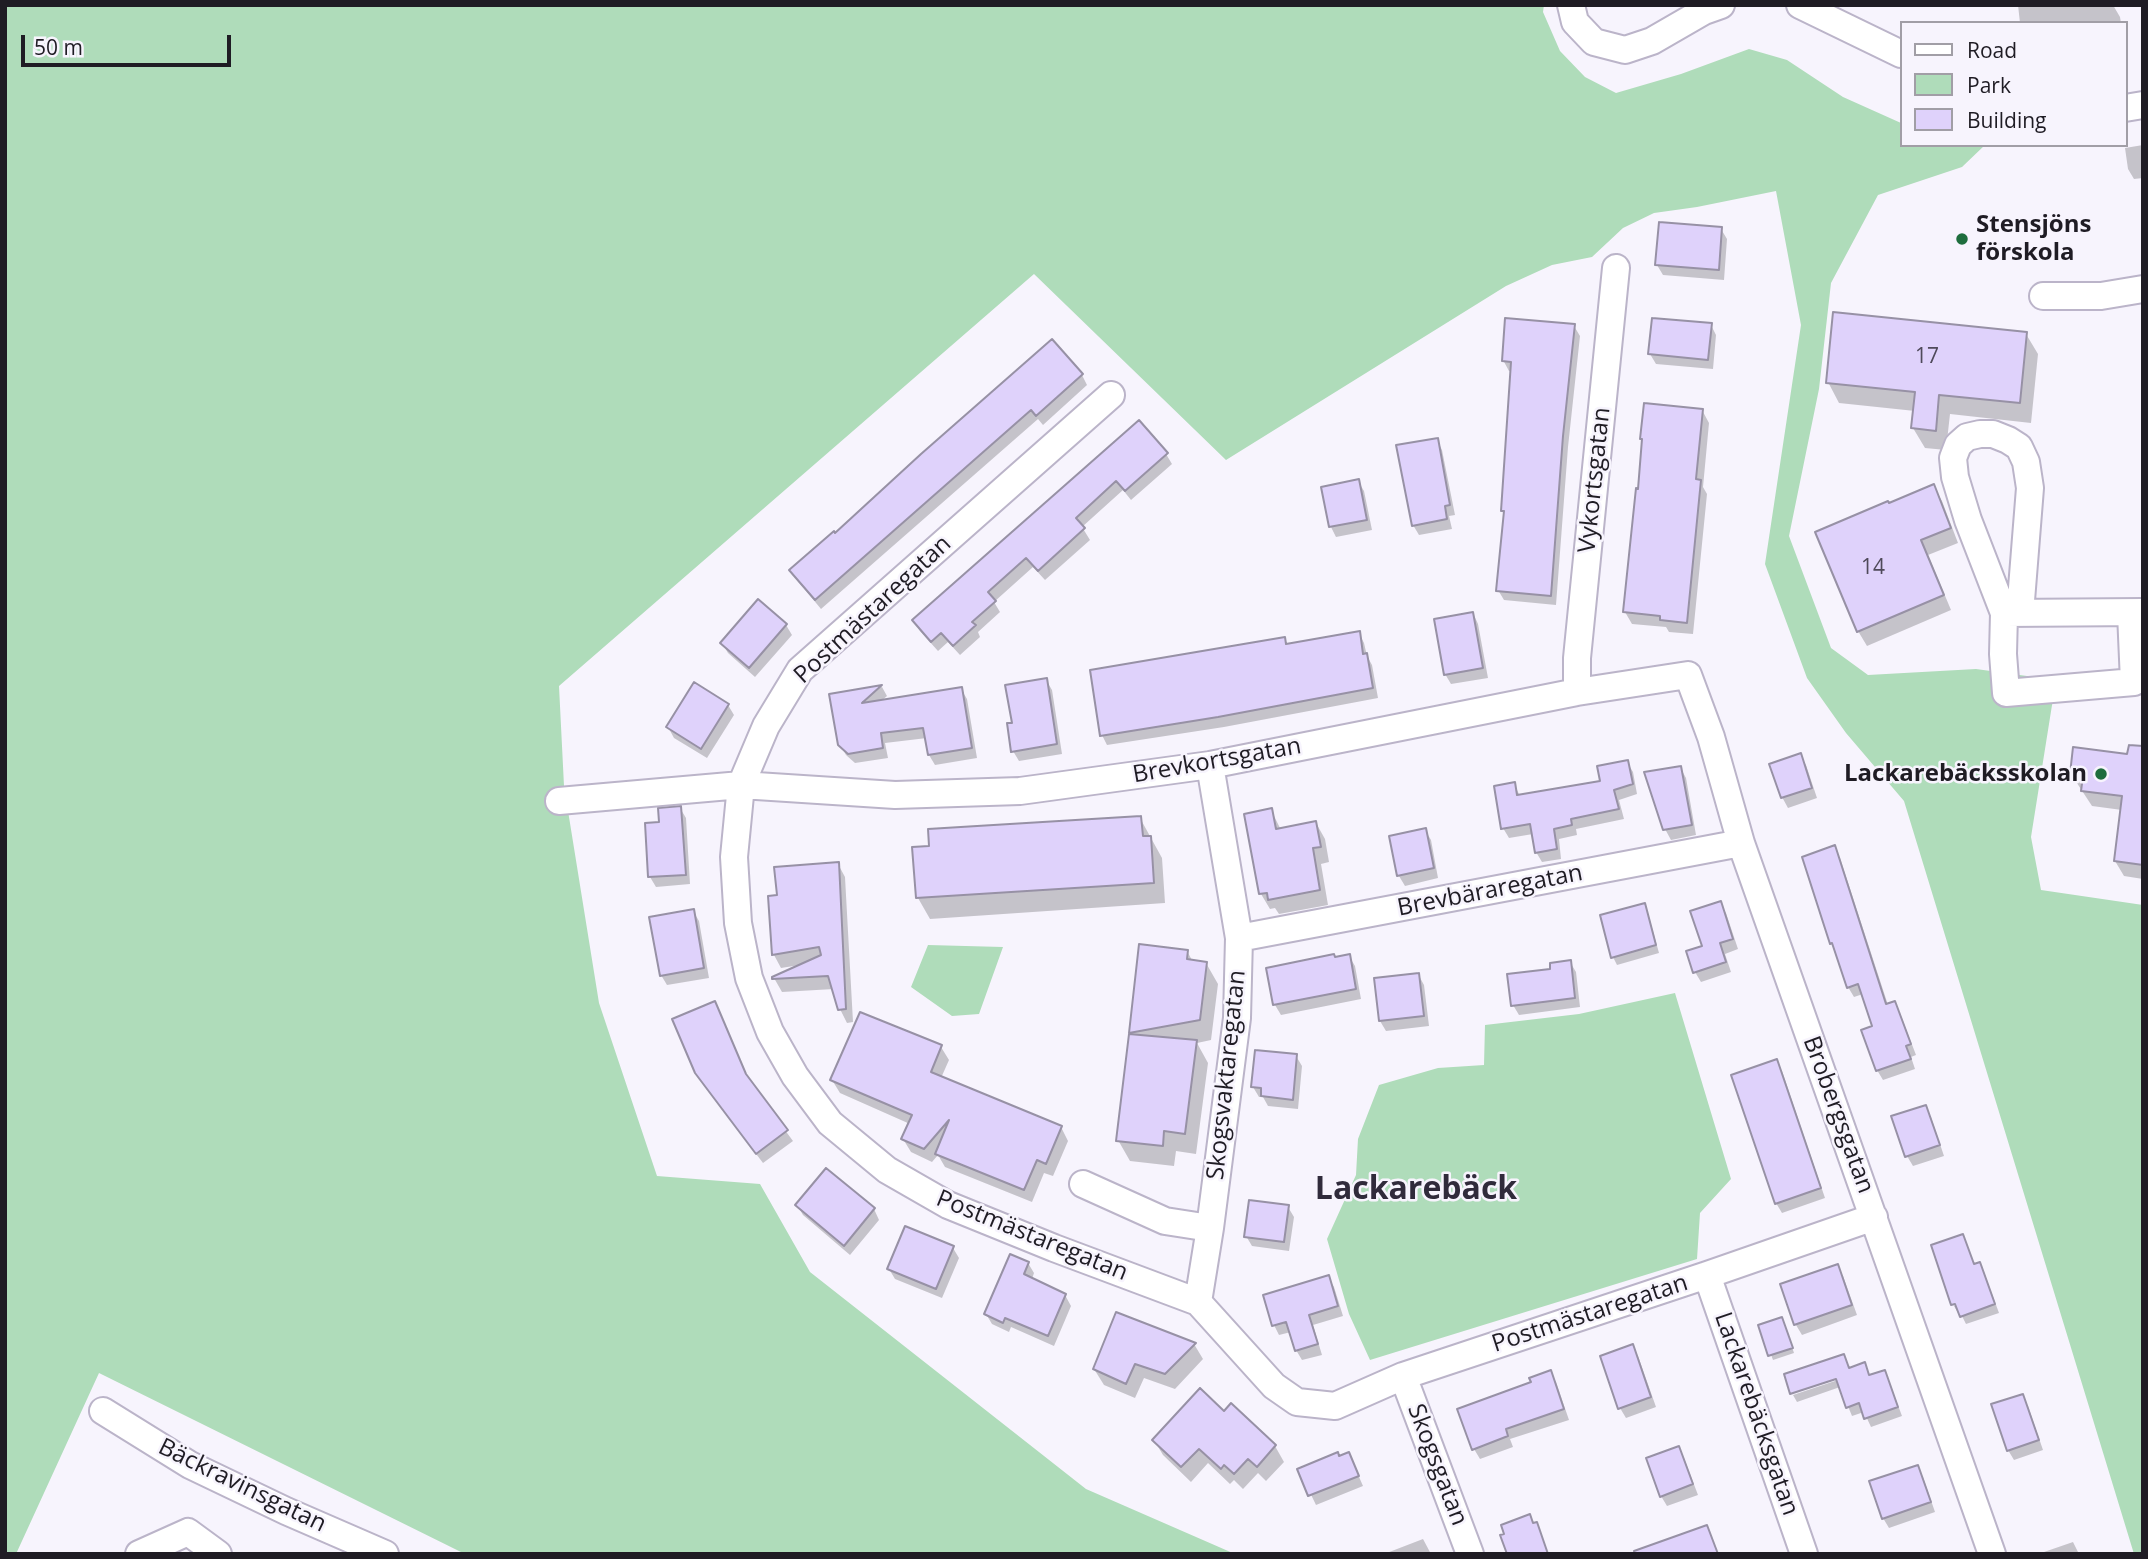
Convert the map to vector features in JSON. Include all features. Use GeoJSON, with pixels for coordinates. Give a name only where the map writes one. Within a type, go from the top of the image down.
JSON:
{"type":"FeatureCollection","features":[{"type":"Feature","properties":{"kind":"street"},"geometry":{"type":"LineString","coordinates":[[1571,5],[1575,22],[1594,42],[1625,50],[1652,41],[1704,11],[1721,5]]}},
{"type":"Feature","properties":{"kind":"street"},"geometry":{"type":"LineString","coordinates":[[1815,8],[1899,53]]}},
{"type":"Feature","properties":{"kind":"street","name":"Vykortsgatan"},"geometry":{"type":"LineString","coordinates":[[1577,692],[1577,658],[1616,268]]}},
{"type":"Feature","properties":{"kind":"street"},"geometry":{"type":"LineString","coordinates":[[2043,296],[2101,296],[2143,289]]}},
{"type":"Feature","properties":{"kind":"street","name":"Postmästaregatan"},"geometry":{"type":"LineString","coordinates":[[1111,395],[800,670],[766,726],[741,785],[734,857],[738,923],[748,978],[769,1032],[795,1076],[830,1123],[887,1170],[948,1205],[1198,1302],[1274,1386],[1297,1402],[1335,1406],[1403,1376],[1874,1217]]}},
{"type":"Feature","properties":{"kind":"street"},"geometry":{"type":"LineString","coordinates":[[2012,613],[1968,520],[1955,477],[1953,458],[1958,446],[1967,436],[1993,434],[2019,447],[2026,462],[2030,488],[2012,613],[2003,654],[2006,693],[2134,682],[2137,612],[2012,613]]}},
{"type":"Feature","properties":{"kind":"street","name":"Brevkortsgatan"},"geometry":{"type":"LineString","coordinates":[[559,801],[741,785],[895,795],[1020,792],[1210,765],[1577,692],[1688,675]]}},
{"type":"Feature","properties":{"kind":"street","name":"Brobergsgatan"},"geometry":{"type":"LineString","coordinates":[[1688,675],[1711,737],[1741,843],[1992,1554]]}},
{"type":"Feature","properties":{"kind":"street","name":"Skogsvaktaregatan"},"geometry":{"type":"LineString","coordinates":[[1198,1302],[1237,1018],[1239,938],[1210,765]]}},
{"type":"Feature","properties":{"kind":"street","name":"Brevbäraregatan"},"geometry":{"type":"LineString","coordinates":[[1239,938],[1741,843]]}},
{"type":"Feature","properties":{"kind":"street"},"geometry":{"type":"LineString","coordinates":[[1083,1184],[1165,1221],[1210,1228]]}},
{"type":"Feature","properties":{"kind":"street","name":"Lackarebäcksgatan"},"geometry":{"type":"LineString","coordinates":[[1707,1275],[1804,1554]]}},
{"type":"Feature","properties":{"kind":"street","name":"Skogsgatan"},"geometry":{"type":"LineString","coordinates":[[1403,1376],[1470,1554]]}},
{"type":"Feature","properties":{"kind":"street","name":"Bäckravinsgatan"},"geometry":{"type":"LineString","coordinates":[[103,1411],[190,1465],[385,1554]]}},
{"type":"Feature","properties":{"kind":"street"},"geometry":{"type":"LineString","coordinates":[[138,1554],[188,1532],[218,1554]]}},
{"type":"Feature","properties":{"kind":"green space"},"geometry":{"type":"Polygon","coordinates":[[[5,5],[1544,5],[1543,12],[1560,51],[1585,77],[1616,93],[1681,74],[1749,49],[1787,60],[1843,97],[1899,122],[1899,147],[1983,147],[1962,167],[1878,195],[1831,283],[1819,389],[1789,536],[1831,648],[1868,675],[1976,669],[2056,680],[2031,837],[2041,890],[2143,905],[2143,1554],[2134,1554],[1904,801],[1846,733],[1807,678],[1765,564],[1801,325],[1776,191],[1654,213],[1623,228],[1592,257],[1552,265],[1506,286],[1226,460],[1034,274],[559,686],[564,786],[599,1003],[657,1176],[760,1184],[810,1272],[1086,1489],[1235,1554],[465,1554],[99,1373],[16,1554],[5,1554],[5,5]]]}},
{"type":"Feature","properties":{"kind":"green space"},"geometry":{"type":"Polygon","coordinates":[[[928,945],[1003,947],[979,1014],[952,1016],[911,987],[928,945]]]}},
{"type":"Feature","properties":{"kind":"green space"},"geometry":{"type":"Polygon","coordinates":[[[1675,993],[1731,1179],[1700,1213],[1697,1259],[1370,1360],[1349,1314],[1327,1239],[1356,1175],[1358,1139],[1379,1085],[1438,1068],[1484,1065],[1485,1025],[1579,1014],[1675,993]]]}},
{"type":"Feature","properties":{"kind":"building"},"geometry":{"type":"Polygon","coordinates":[[[1659,222],[1722,227],[1719,270],[1655,265],[1659,222]]]}},
{"type":"Feature","properties":{"kind":"building"},"geometry":{"type":"Polygon","coordinates":[[[1833,312],[2027,332],[2020,403],[1939,395],[1936,431],[1911,428],[1915,392],[1826,383],[1833,312]]]}},
{"type":"Feature","properties":{"kind":"building"},"geometry":{"type":"Polygon","coordinates":[[[1505,318],[1575,324],[1563,436],[1551,596],[1496,591],[1504,511],[1501,511],[1511,362],[1502,361],[1505,318]]]}},
{"type":"Feature","properties":{"kind":"building"},"geometry":{"type":"Polygon","coordinates":[[[1652,318],[1712,323],[1708,360],[1648,354],[1652,318]]]}},
{"type":"Feature","properties":{"kind":"building"},"geometry":{"type":"Polygon","coordinates":[[[1052,339],[1083,374],[1036,416],[1031,410],[815,600],[789,570],[834,531],[835,533],[1052,339]]]}},
{"type":"Feature","properties":{"kind":"building"},"geometry":{"type":"Polygon","coordinates":[[[1644,403],[1703,409],[1696,479],[1701,480],[1687,623],[1660,620],[1660,616],[1623,612],[1636,488],[1638,489],[1644,403]]]}},
{"type":"Feature","properties":{"kind":"building"},"geometry":{"type":"Polygon","coordinates":[[[1139,420],[1168,453],[1125,491],[1116,481],[1076,518],[1085,528],[1038,571],[1026,558],[988,592],[996,601],[972,622],[976,625],[953,646],[941,633],[931,642],[912,620],[1139,420]]]}},
{"type":"Feature","properties":{"kind":"building"},"geometry":{"type":"Polygon","coordinates":[[[1438,438],[1450,505],[1445,506],[1447,519],[1412,526],[1396,445],[1438,438]]]}},
{"type":"Feature","properties":{"kind":"building"},"geometry":{"type":"Polygon","coordinates":[[[1359,479],[1367,520],[1329,527],[1321,487],[1359,479]]]}},
{"type":"Feature","properties":{"kind":"building"},"geometry":{"type":"Polygon","coordinates":[[[1934,484],[1951,528],[1921,540],[1944,595],[1857,632],[1815,532],[1934,484]]]}},
{"type":"Feature","properties":{"kind":"building"},"geometry":{"type":"Polygon","coordinates":[[[758,599],[787,624],[749,668],[720,643],[758,599]]]}},
{"type":"Feature","properties":{"kind":"building"},"geometry":{"type":"Polygon","coordinates":[[[1473,612],[1483,668],[1444,675],[1434,619],[1473,612]]]}},
{"type":"Feature","properties":{"kind":"building"},"geometry":{"type":"Polygon","coordinates":[[[1360,631],[1363,654],[1367,653],[1373,688],[1100,736],[1090,670],[1285,637],[1286,644],[1360,631]]]}},
{"type":"Feature","properties":{"kind":"building"},"geometry":{"type":"Polygon","coordinates":[[[1047,678],[1057,744],[1011,752],[1007,723],[1012,723],[1005,685],[1047,678]]]}},
{"type":"Feature","properties":{"kind":"building"},"geometry":{"type":"Polygon","coordinates":[[[694,682],[729,704],[701,749],[666,727],[694,682]]]}},
{"type":"Feature","properties":{"kind":"building"},"geometry":{"type":"Polygon","coordinates":[[[882,685],[862,703],[962,687],[972,748],[928,755],[923,728],[881,733],[883,748],[848,754],[838,745],[829,694],[882,685]]]}},
{"type":"Feature","properties":{"kind":"building"},"geometry":{"type":"Polygon","coordinates":[[[2129,745],[2143,746],[2143,865],[2114,861],[2122,796],[2081,791],[2083,776],[2070,774],[2073,747],[2127,754],[2129,745]]]}},
{"type":"Feature","properties":{"kind":"building"},"geometry":{"type":"Polygon","coordinates":[[[1801,753],[1812,788],[1781,798],[1769,764],[1801,753]]]}},
{"type":"Feature","properties":{"kind":"building"},"geometry":{"type":"Polygon","coordinates":[[[1628,760],[1633,784],[1614,790],[1619,809],[1571,819],[1572,825],[1554,829],[1557,849],[1535,853],[1530,824],[1501,829],[1494,786],[1515,782],[1517,795],[1600,781],[1597,766],[1628,760]]]}},
{"type":"Feature","properties":{"kind":"building"},"geometry":{"type":"Polygon","coordinates":[[[1681,766],[1692,825],[1663,830],[1644,772],[1681,766]]]}},
{"type":"Feature","properties":{"kind":"building"},"geometry":{"type":"Polygon","coordinates":[[[681,806],[686,875],[648,877],[645,823],[659,822],[658,808],[681,806]]]}},
{"type":"Feature","properties":{"kind":"building"},"geometry":{"type":"Polygon","coordinates":[[[1272,808],[1276,829],[1316,821],[1321,847],[1313,848],[1320,890],[1268,900],[1267,893],[1259,894],[1244,814],[1272,808]]]}},
{"type":"Feature","properties":{"kind":"building"},"geometry":{"type":"Polygon","coordinates":[[[1141,816],[1143,836],[1151,836],[1154,883],[916,898],[912,847],[929,846],[928,829],[1141,816]]]}},
{"type":"Feature","properties":{"kind":"building"},"geometry":{"type":"Polygon","coordinates":[[[1426,828],[1434,868],[1397,876],[1389,836],[1426,828]]]}},
{"type":"Feature","properties":{"kind":"building"},"geometry":{"type":"Polygon","coordinates":[[[1835,845],[1886,1004],[1895,1001],[1911,1044],[1906,1046],[1911,1059],[1876,1071],[1861,1030],[1872,1026],[1858,984],[1847,988],[1802,857],[1835,845]]]}},
{"type":"Feature","properties":{"kind":"building"},"geometry":{"type":"Polygon","coordinates":[[[839,862],[846,1009],[838,1010],[828,976],[772,979],[821,955],[819,947],[772,955],[768,896],[777,895],[774,867],[839,862]]]}},
{"type":"Feature","properties":{"kind":"building"},"geometry":{"type":"Polygon","coordinates":[[[1721,901],[1733,939],[1720,943],[1726,962],[1693,973],[1686,951],[1702,946],[1690,911],[1721,901]]]}},
{"type":"Feature","properties":{"kind":"building"},"geometry":{"type":"Polygon","coordinates":[[[1645,903],[1656,945],[1611,958],[1600,915],[1645,903]]]}},
{"type":"Feature","properties":{"kind":"building"},"geometry":{"type":"Polygon","coordinates":[[[694,909],[704,968],[660,976],[649,917],[694,909]]]}},
{"type":"Feature","properties":{"kind":"building"},"geometry":{"type":"Polygon","coordinates":[[[1139,944],[1188,950],[1187,959],[1207,962],[1200,1020],[1129,1033],[1139,944]]]}},
{"type":"Feature","properties":{"kind":"building"},"geometry":{"type":"Polygon","coordinates":[[[1334,954],[1335,957],[1350,954],[1356,989],[1273,1005],[1266,968],[1334,954]]]}},
{"type":"Feature","properties":{"kind":"building"},"geometry":{"type":"Polygon","coordinates":[[[1571,960],[1575,998],[1511,1006],[1507,974],[1550,969],[1550,963],[1571,960]]]}},
{"type":"Feature","properties":{"kind":"building"},"geometry":{"type":"Polygon","coordinates":[[[1419,973],[1424,1016],[1379,1021],[1374,978],[1419,973]]]}},
{"type":"Feature","properties":{"kind":"building"},"geometry":{"type":"Polygon","coordinates":[[[715,1001],[746,1074],[788,1130],[756,1154],[695,1073],[672,1019],[715,1001]]]}},
{"type":"Feature","properties":{"kind":"building"},"geometry":{"type":"Polygon","coordinates":[[[860,1012],[942,1045],[931,1072],[1062,1126],[1046,1164],[1037,1160],[1024,1190],[935,1154],[949,1120],[924,1149],[901,1139],[912,1115],[830,1080],[860,1012]]]}},
{"type":"Feature","properties":{"kind":"building"},"geometry":{"type":"Polygon","coordinates":[[[1129,1034],[1197,1040],[1185,1134],[1164,1131],[1163,1146],[1116,1141],[1129,1034]]]}},
{"type":"Feature","properties":{"kind":"building"},"geometry":{"type":"Polygon","coordinates":[[[1255,1050],[1297,1054],[1293,1100],[1261,1096],[1261,1088],[1251,1087],[1255,1050]]]}},
{"type":"Feature","properties":{"kind":"building"},"geometry":{"type":"Polygon","coordinates":[[[1777,1059],[1821,1188],[1775,1204],[1731,1075],[1777,1059]]]}},
{"type":"Feature","properties":{"kind":"building"},"geometry":{"type":"Polygon","coordinates":[[[1926,1105],[1940,1145],[1905,1157],[1891,1116],[1926,1105]]]}},
{"type":"Feature","properties":{"kind":"building"},"geometry":{"type":"Polygon","coordinates":[[[826,1168],[875,1208],[844,1246],[795,1205],[826,1168]]]}},
{"type":"Feature","properties":{"kind":"building"},"geometry":{"type":"Polygon","coordinates":[[[1249,1200],[1289,1205],[1284,1242],[1244,1237],[1249,1200]]]}},
{"type":"Feature","properties":{"kind":"building"},"geometry":{"type":"Polygon","coordinates":[[[905,1226],[954,1246],[936,1289],[887,1269],[905,1226]]]}},
{"type":"Feature","properties":{"kind":"building"},"geometry":{"type":"Polygon","coordinates":[[[1963,1234],[1974,1264],[1980,1262],[1995,1304],[1960,1317],[1955,1304],[1951,1305],[1931,1245],[1963,1234]]]}},
{"type":"Feature","properties":{"kind":"building"},"geometry":{"type":"Polygon","coordinates":[[[1010,1254],[1029,1262],[1024,1274],[1066,1294],[1048,1336],[1005,1318],[1003,1323],[984,1314],[1010,1254]]]}},
{"type":"Feature","properties":{"kind":"building"},"geometry":{"type":"Polygon","coordinates":[[[1838,1264],[1852,1305],[1794,1325],[1780,1284],[1838,1264]]]}},
{"type":"Feature","properties":{"kind":"building"},"geometry":{"type":"Polygon","coordinates":[[[1329,1275],[1338,1306],[1309,1315],[1318,1344],[1295,1351],[1286,1322],[1272,1326],[1263,1295],[1329,1275]]]}},
{"type":"Feature","properties":{"kind":"building"},"geometry":{"type":"Polygon","coordinates":[[[1116,1312],[1196,1343],[1165,1374],[1135,1364],[1126,1384],[1093,1369],[1116,1312]]]}},
{"type":"Feature","properties":{"kind":"building"},"geometry":{"type":"Polygon","coordinates":[[[1782,1317],[1793,1348],[1768,1356],[1758,1325],[1782,1317]]]}},
{"type":"Feature","properties":{"kind":"building"},"geometry":{"type":"Polygon","coordinates":[[[1633,1344],[1651,1397],[1618,1409],[1600,1356],[1633,1344]]]}},
{"type":"Feature","properties":{"kind":"building"},"geometry":{"type":"Polygon","coordinates":[[[1844,1354],[1849,1368],[1865,1362],[1869,1375],[1885,1370],[1898,1407],[1864,1419],[1859,1403],[1846,1408],[1836,1379],[1790,1394],[1784,1374],[1844,1354]]]}},
{"type":"Feature","properties":{"kind":"building"},"geometry":{"type":"Polygon","coordinates":[[[1551,1370],[1564,1409],[1506,1429],[1508,1436],[1472,1450],[1457,1409],[1531,1382],[1529,1378],[1551,1370]]]}},
{"type":"Feature","properties":{"kind":"building"},"geometry":{"type":"Polygon","coordinates":[[[1200,1388],[1224,1411],[1231,1403],[1276,1445],[1257,1467],[1248,1459],[1234,1474],[1224,1465],[1221,1469],[1199,1449],[1181,1467],[1152,1440],[1200,1388]]]}},
{"type":"Feature","properties":{"kind":"building"},"geometry":{"type":"Polygon","coordinates":[[[2023,1394],[2039,1440],[2007,1451],[1991,1404],[2023,1394]]]}},
{"type":"Feature","properties":{"kind":"building"},"geometry":{"type":"Polygon","coordinates":[[[1679,1446],[1693,1484],[1660,1497],[1646,1458],[1679,1446]]]}},
{"type":"Feature","properties":{"kind":"building"},"geometry":{"type":"Polygon","coordinates":[[[1338,1452],[1339,1456],[1349,1452],[1359,1476],[1308,1496],[1297,1469],[1338,1452]]]}},
{"type":"Feature","properties":{"kind":"building"},"geometry":{"type":"Polygon","coordinates":[[[1918,1465],[1931,1502],[1882,1519],[1869,1481],[1918,1465]]]}},
{"type":"Feature","properties":{"kind":"building"},"geometry":{"type":"Polygon","coordinates":[[[1530,1514],[1533,1523],[1537,1522],[1548,1554],[1507,1554],[1500,1535],[1504,1534],[1501,1525],[1530,1514]]]}},
{"type":"Feature","properties":{"kind":"building"},"geometry":{"type":"Polygon","coordinates":[[[1707,1525],[1718,1554],[1635,1554],[1634,1551],[1707,1525]]]}},
{"type":"Feature","properties":{"kind":"place","name":"Stensjöns förskola"},"geometry":{"type":"Point","coordinates":[1962,239]}},
{"type":"Feature","properties":{"kind":"place","name":"Lackarebäcksskolan"},"geometry":{"type":"Point","coordinates":[2101,774]}},
{"type":"Feature","properties":{"kind":"district","name":"Lackarebäck"},"geometry":{"type":"Point","coordinates":[1416,1190]}}]}
